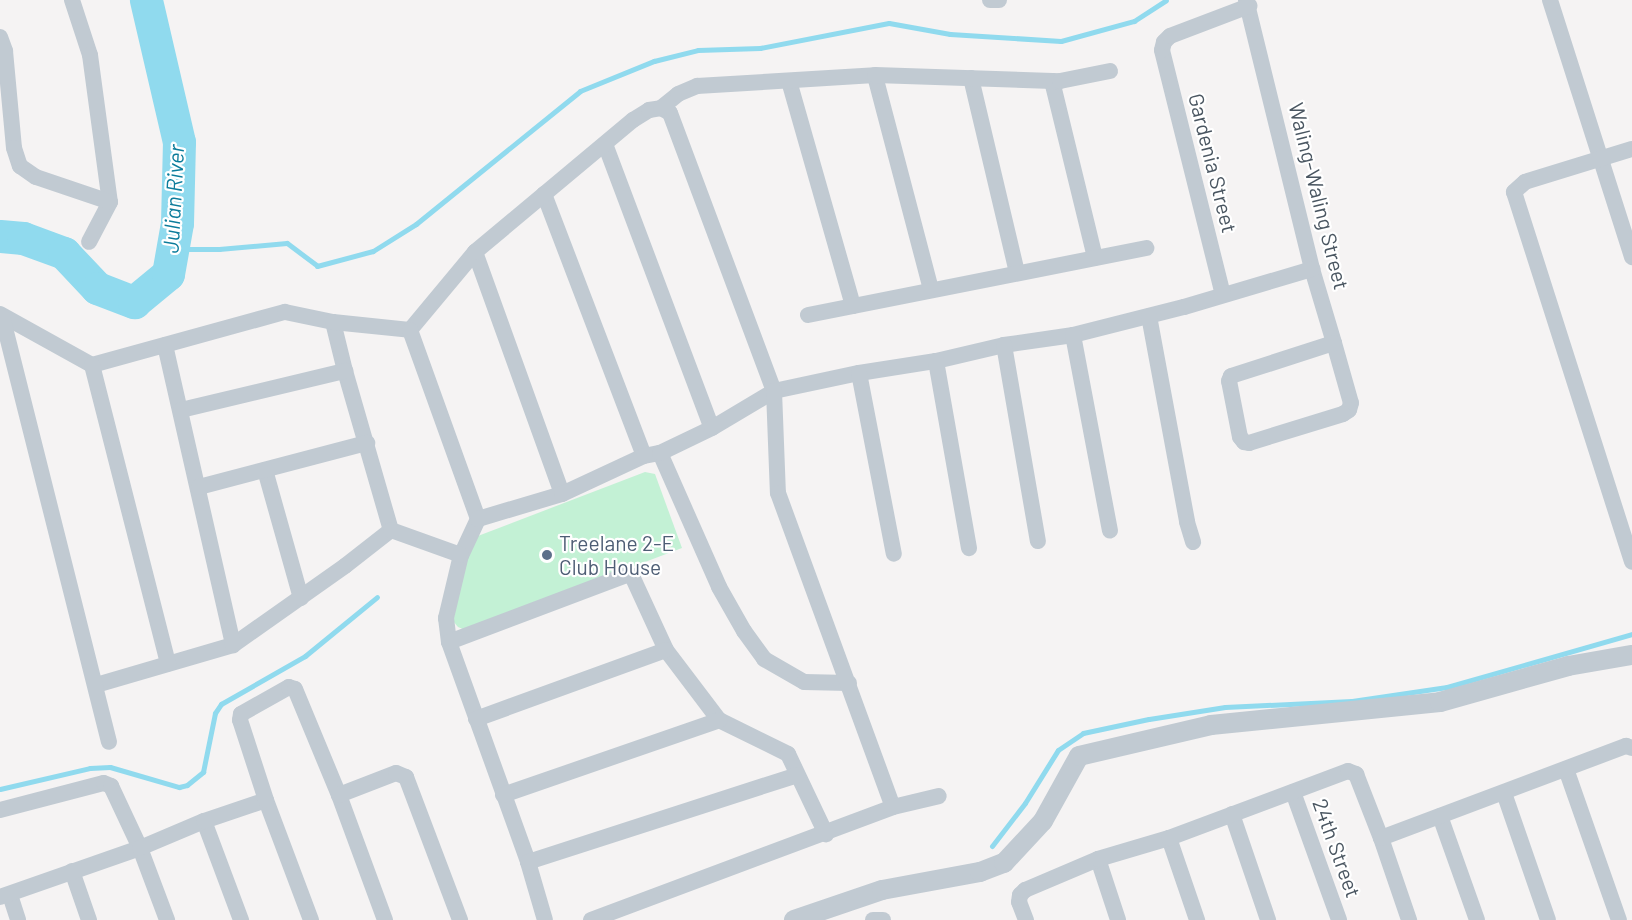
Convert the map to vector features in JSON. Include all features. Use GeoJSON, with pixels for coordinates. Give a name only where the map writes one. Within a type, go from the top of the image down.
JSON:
{"type":"FeatureCollection","features":[{"type":"Feature","properties":{"kind":"street"},"geometry":{"type":"LineString","coordinates":[[72,0],[90,55],[110,202],[88,242]]}},
{"type":"Feature","properties":{"kind":"street"},"geometry":{"type":"LineString","coordinates":[[990,0],[999,0]]}},
{"type":"Feature","properties":{"kind":"street"},"geometry":{"type":"LineString","coordinates":[[1550,0],[1632,257]]}},
{"type":"Feature","properties":{"kind":"street","name":"Waling-Waling Street"},"geometry":{"type":"LineString","coordinates":[[1248,3],[1312,269],[1334,343],[1350,406],[1343,414],[1249,443],[1240,437],[1229,381],[1231,376],[1334,343]]}},
{"type":"Feature","properties":{"kind":"street","name":"Gardenia Street"},"geometry":{"type":"LineString","coordinates":[[1223,296],[1162,50],[1164,42],[1170,36],[1248,3]]}},
{"type":"Feature","properties":{"kind":"street"},"geometry":{"type":"LineString","coordinates":[[0,37],[5,51],[14,148],[20,166],[36,177],[110,202]]}},
{"type":"Feature","properties":{"kind":"street"},"geometry":{"type":"LineString","coordinates":[[410,330],[474,252],[633,120],[649,111],[661,108],[678,94],[697,86],[875,76],[1052,81],[1110,71]]}},
{"type":"Feature","properties":{"kind":"street"},"geometry":{"type":"LineString","coordinates":[[875,76],[931,290]]}},
{"type":"Feature","properties":{"kind":"street"},"geometry":{"type":"LineString","coordinates":[[971,78],[1017,273]]}},
{"type":"Feature","properties":{"kind":"street"},"geometry":{"type":"LineString","coordinates":[[789,81],[853,306]]}},
{"type":"Feature","properties":{"kind":"street"},"geometry":{"type":"LineString","coordinates":[[1052,81],[1095,258]]}},
{"type":"Feature","properties":{"kind":"street"},"geometry":{"type":"LineString","coordinates":[[661,108],[670,113],[774,391],[778,493],[893,807]]}},
{"type":"Feature","properties":{"kind":"street"},"geometry":{"type":"LineString","coordinates":[[605,144],[712,428]]}},
{"type":"Feature","properties":{"kind":"street"},"geometry":{"type":"LineString","coordinates":[[1632,149],[1525,182],[1514,192],[1632,562]]}},
{"type":"Feature","properties":{"kind":"street"},"geometry":{"type":"LineString","coordinates":[[544,194],[652,455],[744,631],[764,659],[804,682],[849,682]]}},
{"type":"Feature","properties":{"kind":"street"},"geometry":{"type":"LineString","coordinates":[[808,315],[1146,248]]}},
{"type":"Feature","properties":{"kind":"street"},"geometry":{"type":"LineString","coordinates":[[474,252],[562,494]]}},
{"type":"Feature","properties":{"kind":"street"},"geometry":{"type":"LineString","coordinates":[[478,519],[562,494],[712,428],[774,391],[859,373],[936,361],[1004,345],[1073,335],[1223,296],[1312,269]]}},
{"type":"Feature","properties":{"kind":"street"},"geometry":{"type":"LineString","coordinates":[[1,315],[92,365],[285,312],[333,322],[410,330]]}},
{"type":"Feature","properties":{"kind":"street"},"geometry":{"type":"LineString","coordinates":[[1,315],[109,742]]}},
{"type":"Feature","properties":{"kind":"street"},"geometry":{"type":"LineString","coordinates":[[1149,316],[1193,542]]}},
{"type":"Feature","properties":{"kind":"street"},"geometry":{"type":"LineString","coordinates":[[333,322],[391,530]]}},
{"type":"Feature","properties":{"kind":"street"},"geometry":{"type":"LineString","coordinates":[[410,330],[478,519],[461,555],[446,618],[449,642],[528,862],[545,920]]}},
{"type":"Feature","properties":{"kind":"street"},"geometry":{"type":"LineString","coordinates":[[1073,335],[1110,531]]}},
{"type":"Feature","properties":{"kind":"street"},"geometry":{"type":"LineString","coordinates":[[165,345],[233,645]]}},
{"type":"Feature","properties":{"kind":"street"},"geometry":{"type":"LineString","coordinates":[[1004,345],[1038,541]]}},
{"type":"Feature","properties":{"kind":"street"},"geometry":{"type":"LineString","coordinates":[[936,361],[969,548]]}},
{"type":"Feature","properties":{"kind":"street"},"geometry":{"type":"LineString","coordinates":[[92,365],[168,663]]}},
{"type":"Feature","properties":{"kind":"street"},"geometry":{"type":"LineString","coordinates":[[181,410],[345,371]]}},
{"type":"Feature","properties":{"kind":"street"},"geometry":{"type":"LineString","coordinates":[[859,373],[894,554]]}},
{"type":"Feature","properties":{"kind":"street"},"geometry":{"type":"LineString","coordinates":[[199,487],[367,443]]}},
{"type":"Feature","properties":{"kind":"street"},"geometry":{"type":"LineString","coordinates":[[265,470],[301,598]]}},
{"type":"Feature","properties":{"kind":"street"},"geometry":{"type":"LineString","coordinates":[[96,685],[233,645],[301,598],[391,530]]}},
{"type":"Feature","properties":{"kind":"street"},"geometry":{"type":"LineString","coordinates":[[391,530],[461,555]]}},
{"type":"Feature","properties":{"kind":"street"},"geometry":{"type":"LineString","coordinates":[[449,642],[626,576],[632,576],[666,650],[719,720],[788,754],[826,834]]}},
{"type":"Feature","properties":{"kind":"street"},"geometry":{"type":"LineString","coordinates":[[476,719],[666,650]]}},
{"type":"Feature","properties":{"kind":"street"},"geometry":{"type":"LineString","coordinates":[[794,920],[882,890],[980,872],[1004,863],[1043,821],[1080,756],[1211,725],[1440,702],[1568,666],[1632,655]]}},
{"type":"Feature","properties":{"kind":"street"},"geometry":{"type":"LineString","coordinates":[[311,920],[266,800],[240,720],[242,714],[290,687],[298,693],[385,920]]}},
{"type":"Feature","properties":{"kind":"street"},"geometry":{"type":"LineString","coordinates":[[504,795],[719,720]]}},
{"type":"Feature","properties":{"kind":"street"},"geometry":{"type":"LineString","coordinates":[[1381,838],[1626,746],[1632,747]]}},
{"type":"Feature","properties":{"kind":"street"},"geometry":{"type":"LineString","coordinates":[[1566,769],[1619,920]]}},
{"type":"Feature","properties":{"kind":"street"},"geometry":{"type":"LineString","coordinates":[[1026,920],[1019,902],[1020,895],[1025,890],[1098,859],[1169,838],[1353,771],[1381,838],[1409,920]]}},
{"type":"Feature","properties":{"kind":"street"},"geometry":{"type":"LineString","coordinates":[[339,795],[396,773],[406,777],[456,919]]}},
{"type":"Feature","properties":{"kind":"street"},"geometry":{"type":"LineString","coordinates":[[528,862],[797,775]]}},
{"type":"Feature","properties":{"kind":"street"},"geometry":{"type":"LineString","coordinates":[[0,810],[104,783],[111,786],[140,848],[167,920]]}},
{"type":"Feature","properties":{"kind":"street","name":"24th Street"},"geometry":{"type":"LineString","coordinates":[[1293,792],[1339,920]]}},
{"type":"Feature","properties":{"kind":"street"},"geometry":{"type":"LineString","coordinates":[[1504,793],[1548,920]]}},
{"type":"Feature","properties":{"kind":"street"},"geometry":{"type":"LineString","coordinates":[[591,920],[826,834],[893,807],[939,796]]}},
{"type":"Feature","properties":{"kind":"street"},"geometry":{"type":"LineString","coordinates":[[18,920],[5,896],[266,800]]}},
{"type":"Feature","properties":{"kind":"street"},"geometry":{"type":"LineString","coordinates":[[1232,814],[1268,920]]}},
{"type":"Feature","properties":{"kind":"street"},"geometry":{"type":"LineString","coordinates":[[1440,816],[1477,920]]}},
{"type":"Feature","properties":{"kind":"street"},"geometry":{"type":"LineString","coordinates":[[204,821],[241,920]]}},
{"type":"Feature","properties":{"kind":"street"},"geometry":{"type":"LineString","coordinates":[[1169,838],[1197,920]]}},
{"type":"Feature","properties":{"kind":"street"},"geometry":{"type":"LineString","coordinates":[[1098,859],[1118,920]]}},
{"type":"Feature","properties":{"kind":"street"},"geometry":{"type":"LineString","coordinates":[[72,871],[89,920]]}},
{"type":"Feature","properties":{"kind":"street"},"geometry":{"type":"LineString","coordinates":[[873,920],[883,920]]}},
{"type":"Feature","properties":{"kind":"green space"},"geometry":{"type":"Polygon","coordinates":[[[645,472],[655,474],[682,548],[465,630],[453,621],[470,539],[645,472]]]}},
{"type":"Feature","properties":{"kind":"waterway","name":"Julian River"},"geometry":{"type":"LineString","coordinates":[[0,236],[23,238],[64,253],[97,288],[134,302],[168,274],[177,223],[179,142],[146,0]]}},
{"type":"Feature","properties":{"kind":"waterway"},"geometry":{"type":"LineString","coordinates":[[173,249],[219,249],[287,243],[317,266],[373,251],[416,224],[580,91],[654,61],[698,50],[760,48],[889,23],[950,34],[1061,41],[1134,21],[1166,0]]}},
{"type":"Feature","properties":{"kind":"waterway"},"geometry":{"type":"LineString","coordinates":[[0,789],[90,768],[110,767],[179,787],[187,785],[203,772],[215,713],[221,704],[305,656],[377,597]]}},
{"type":"Feature","properties":{"kind":"waterway"},"geometry":{"type":"LineString","coordinates":[[992,846],[1025,803],[1058,750],[1083,733],[1149,719],[1225,707],[1352,701],[1447,687],[1632,634]]}},
{"type":"Feature","properties":{"kind":"place","name":"Treelane 2-E Club House"},"geometry":{"type":"Point","coordinates":[547,555]}}]}
